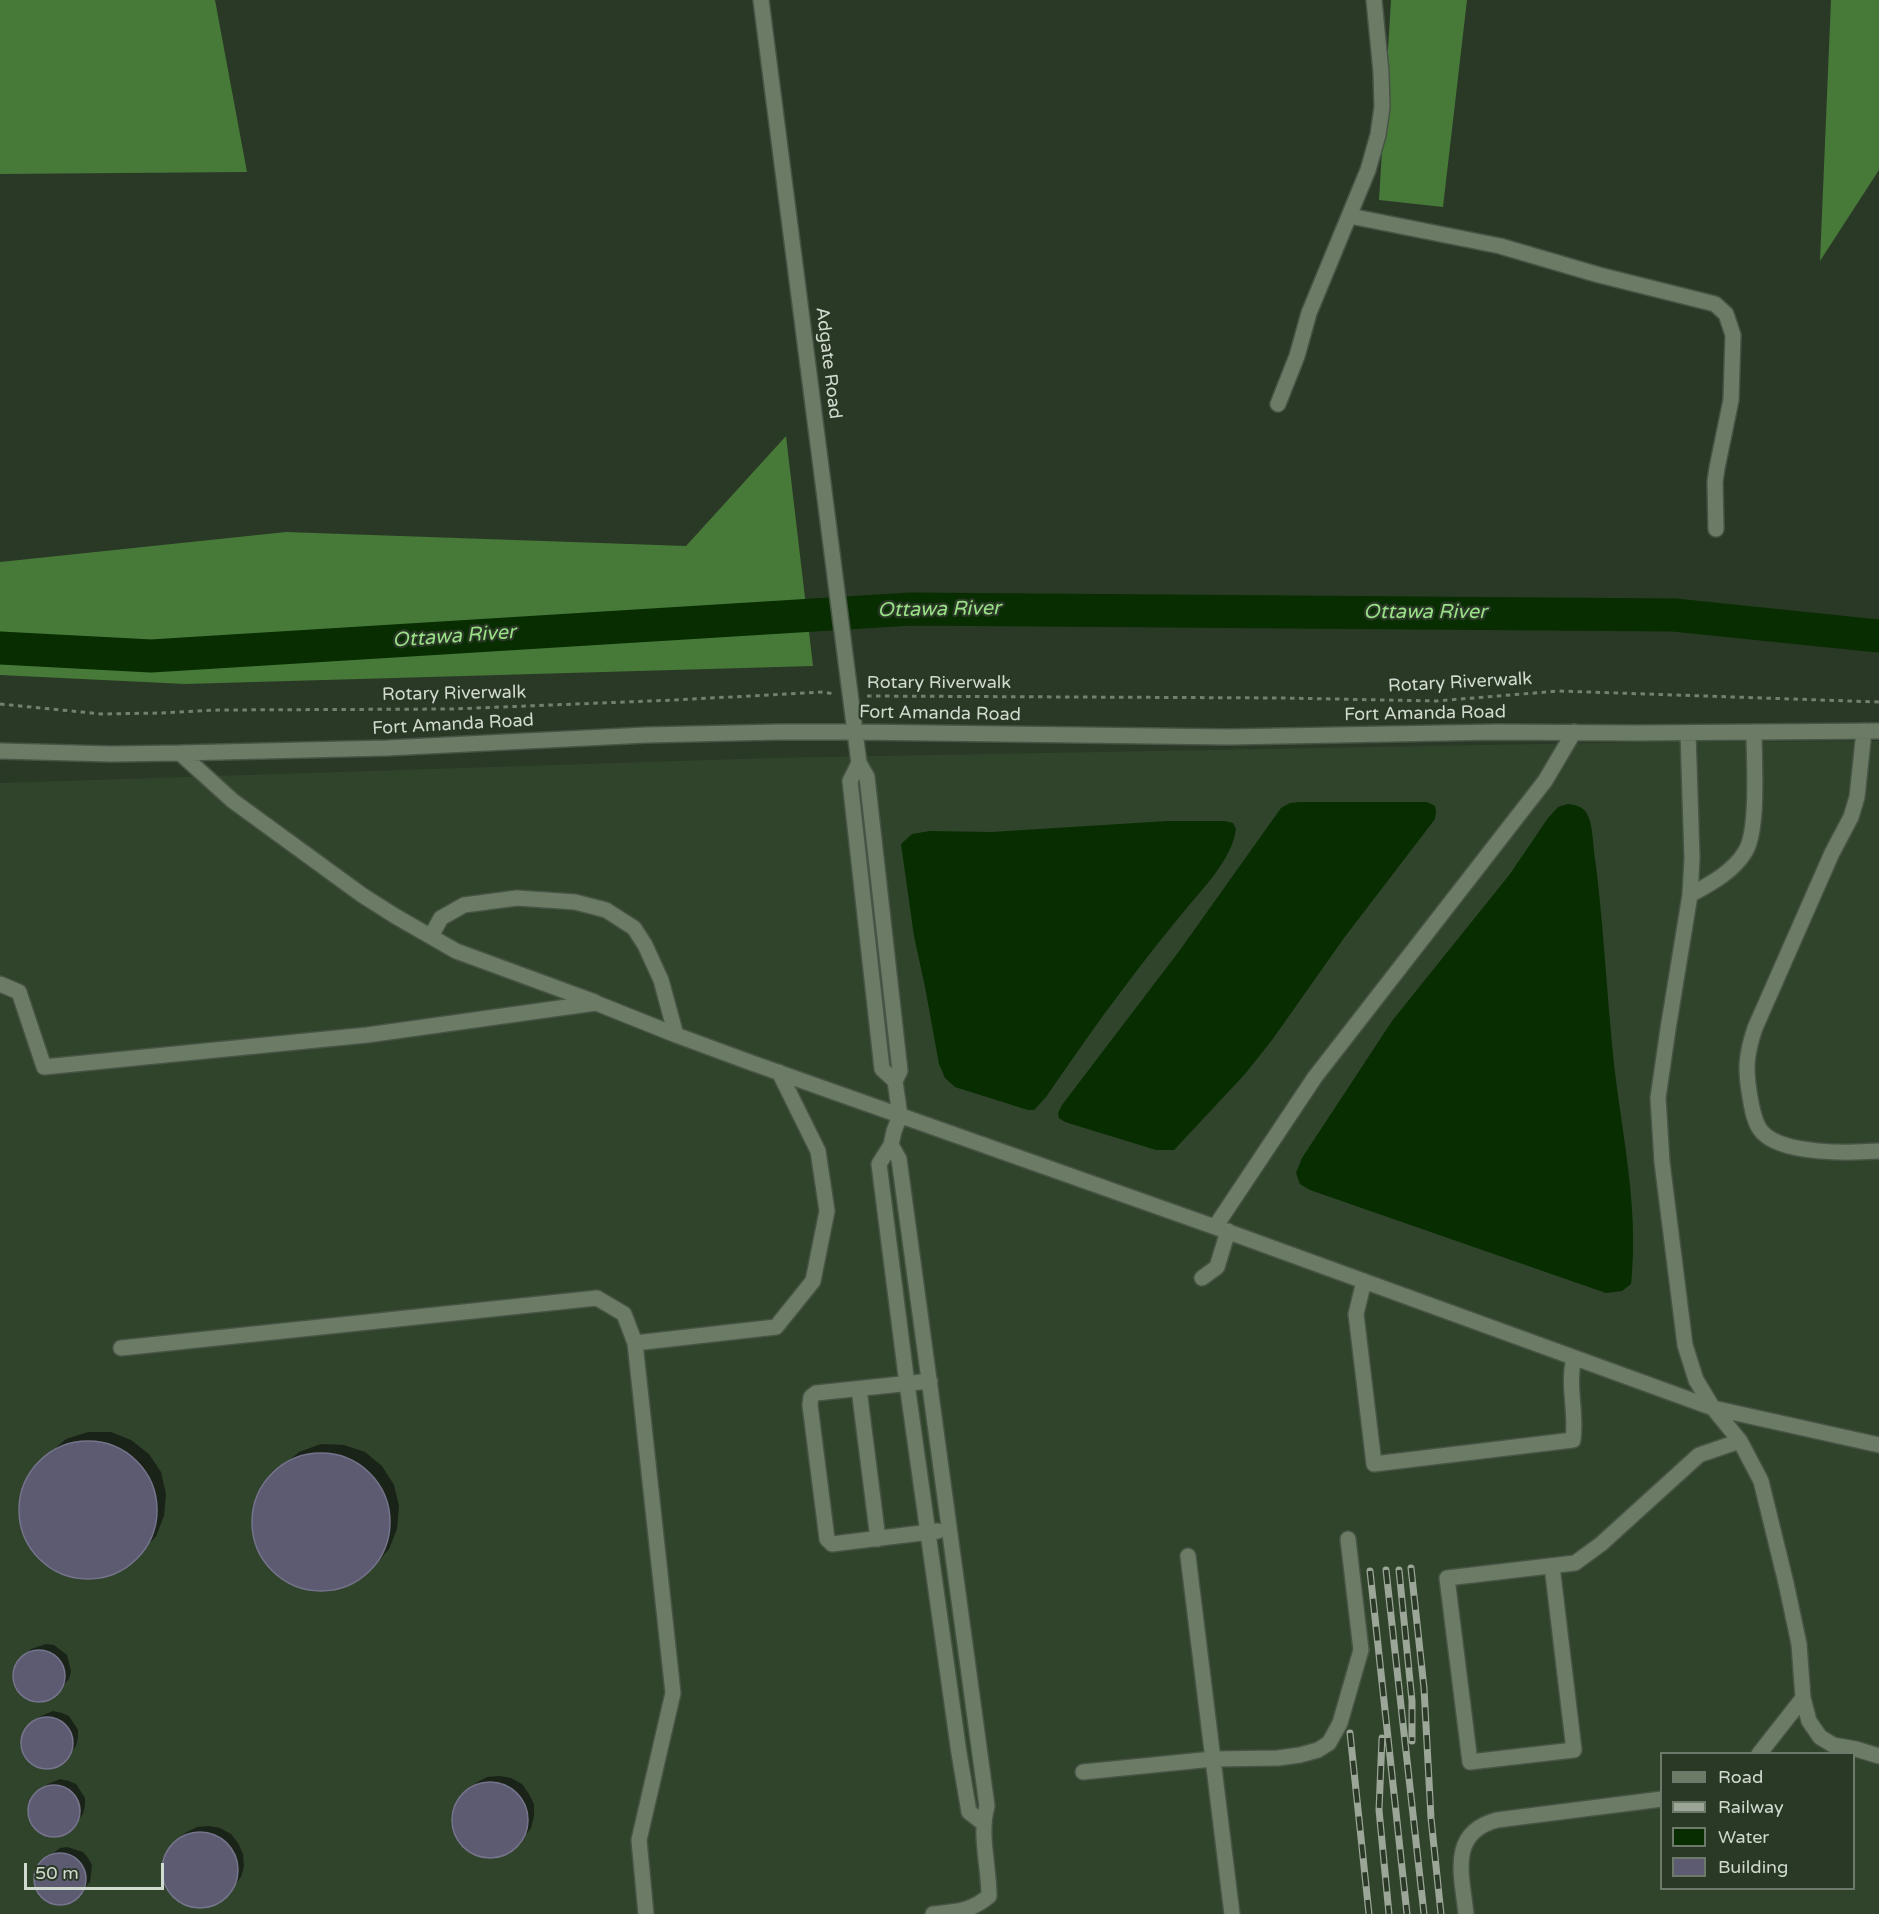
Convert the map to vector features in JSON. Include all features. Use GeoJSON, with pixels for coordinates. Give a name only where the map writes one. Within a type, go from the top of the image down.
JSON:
{"type":"FeatureCollection","features":[{"type":"Feature","properties":{"kind":"street","name":"Adgate Road"},"geometry":{"type":"LineString","coordinates":[[761,0],[859,762],[867,777],[900,1071],[895,1081],[900,1116]]}},
{"type":"Feature","properties":{"kind":"street"},"geometry":{"type":"LineString","coordinates":[[1278,404],[1297,356],[1310,313],[1368,170],[1378,135],[1382,107],[1381,72],[1374,0]]}},
{"type":"Feature","properties":{"kind":"street"},"geometry":{"type":"LineString","coordinates":[[1350,216],[1500,246],[1599,275],[1715,304],[1726,314],[1733,336],[1731,400],[1717,468],[1716,529]]}},
{"type":"Feature","properties":{"kind":"street"},"geometry":{"type":"LineString","coordinates":[[1871,731],[1851,817],[1832,853],[1755,1028],[1746,1065],[1754,1116],[1760,1130],[1768,1137],[1784,1144],[1827,1152],[1879,1151]]}},
{"type":"Feature","properties":{"kind":"street","name":"Fort Amanda Road"},"geometry":{"type":"LineString","coordinates":[[0,751],[180,753],[399,747],[646,735],[856,732],[1228,737],[1497,732],[1871,731]]}},
{"type":"Feature","properties":{"kind":"street"},"geometry":{"type":"LineString","coordinates":[[1202,1278],[1217,1267],[1221,1229],[1315,1077],[1545,781],[1574,732]]}},
{"type":"Feature","properties":{"kind":"street"},"geometry":{"type":"LineString","coordinates":[[1690,895],[1733,867],[1747,851],[1754,817],[1754,732]]}},
{"type":"Feature","properties":{"kind":"street"},"geometry":{"type":"LineString","coordinates":[[1688,733],[1692,858],[1690,895],[1658,1098],[1674,1264],[1685,1345],[1696,1380],[1713,1408],[1740,1441],[1761,1481],[1799,1644],[1803,1698],[1809,1721],[1820,1737],[1833,1745],[1879,1756]]}},
{"type":"Feature","properties":{"kind":"street"},"geometry":{"type":"LineString","coordinates":[[180,753],[233,801],[352,889],[456,951],[676,1035],[1221,1229],[1713,1408],[1879,1445]]}},
{"type":"Feature","properties":{"kind":"street"},"geometry":{"type":"LineString","coordinates":[[431,936],[441,918],[464,905],[517,898],[575,902],[606,910],[634,928],[645,945],[661,980],[676,1035]]}},
{"type":"Feature","properties":{"kind":"street"},"geometry":{"type":"LineString","coordinates":[[0,984],[19,992],[44,1068],[367,1035],[596,1003]]}},
{"type":"Feature","properties":{"kind":"street"},"geometry":{"type":"LineString","coordinates":[[635,1343],[776,1327],[813,1281],[827,1211],[818,1151],[779,1072]]}},
{"type":"Feature","properties":{"kind":"street"},"geometry":{"type":"LineString","coordinates":[[900,1116],[891,1145],[879,1164],[907,1384],[969,1812],[982,1822]]}},
{"type":"Feature","properties":{"kind":"street"},"geometry":{"type":"LineString","coordinates":[[891,1145],[899,1158],[987,1806],[982,1822],[989,1876],[989,1896],[978,1906],[963,1911],[933,1914]]}},
{"type":"Feature","properties":{"kind":"street"},"geometry":{"type":"LineString","coordinates":[[1364,1281],[1356,1314],[1374,1464],[1573,1440],[1575,1425],[1570,1374],[1574,1358]]}},
{"type":"Feature","properties":{"kind":"street"},"geometry":{"type":"LineString","coordinates":[[121,1348],[597,1298],[624,1314],[635,1343],[673,1693],[639,1840],[646,1914]]}},
{"type":"Feature","properties":{"kind":"street"},"geometry":{"type":"LineString","coordinates":[[930,1381],[816,1393],[811,1397],[810,1405],[824,1520],[827,1539],[832,1544],[928,1533],[949,1528]]}},
{"type":"Feature","properties":{"kind":"street"},"geometry":{"type":"LineString","coordinates":[[859,1389],[878,1539]]}},
{"type":"Feature","properties":{"kind":"street"},"geometry":{"type":"LineString","coordinates":[[1552,1566],[1574,1750],[1470,1762],[1447,1578],[1575,1563],[1601,1544],[1699,1455],[1740,1441]]}},
{"type":"Feature","properties":{"kind":"street"},"geometry":{"type":"LineString","coordinates":[[1083,1772],[1213,1759],[1278,1758],[1318,1750],[1329,1743],[1340,1723],[1361,1650],[1348,1539]]}},
{"type":"Feature","properties":{"kind":"street"},"geometry":{"type":"LineString","coordinates":[[1188,1556],[1232,1914]]}},
{"type":"Feature","properties":{"kind":"street"},"geometry":{"type":"LineString","coordinates":[[1761,1752],[1803,1698]]}},
{"type":"Feature","properties":{"kind":"street"},"geometry":{"type":"LineString","coordinates":[[1466,1914],[1462,1848],[1470,1834],[1485,1824],[1660,1799]]}},
{"type":"Feature","properties":{"kind":"path","name":"Rotary Riverwalk"},"geometry":{"type":"LineString","coordinates":[[0,704],[102,714],[218,710],[452,709],[823,692],[852,696],[1436,701],[1559,691],[1879,702]]}},
{"type":"Feature","properties":{"kind":"shaded area"},"geometry":{"type":"Polygon","coordinates":[[[0,0],[215,0],[247,172],[0,174],[0,0]]]}},
{"type":"Feature","properties":{"kind":"shaded area"},"geometry":{"type":"Polygon","coordinates":[[[1391,0],[1467,0],[1443,207],[1379,200],[1391,0]]]}},
{"type":"Feature","properties":{"kind":"shaded area"},"geometry":{"type":"Polygon","coordinates":[[[1831,0],[1879,0],[1879,170],[1820,261],[1831,0]]]}},
{"type":"Feature","properties":{"kind":"shaded area"},"geometry":{"type":"Polygon","coordinates":[[[786,436],[813,666],[185,684],[0,675],[0,562],[286,532],[686,546],[786,436]]]}},
{"type":"Feature","properties":{"kind":"shaded area"},"geometry":{"type":"Polygon","coordinates":[[[1879,741],[1879,1914],[0,1914],[0,783],[769,758],[1647,742],[1879,741]]]}},
{"type":"Feature","properties":{"kind":"water"},"geometry":{"type":"Polygon","coordinates":[[[1427,802],[1435,806],[1436,811],[1435,819],[1344,938],[1272,1040],[1245,1074],[1174,1150],[1156,1150],[1065,1122],[1059,1118],[1058,1113],[1062,1105],[1180,950],[1281,808],[1290,803],[1427,802]]]}},
{"type":"Feature","properties":{"kind":"water"},"geometry":{"type":"Polygon","coordinates":[[[1568,804],[1579,806],[1585,811],[1592,829],[1615,1074],[1631,1193],[1633,1253],[1631,1284],[1622,1291],[1606,1293],[1310,1190],[1300,1184],[1296,1173],[1302,1158],[1392,1021],[1510,874],[1548,818],[1558,807],[1568,804]]]}},
{"type":"Feature","properties":{"kind":"water"},"geometry":{"type":"Polygon","coordinates":[[[1168,821],[1224,821],[1233,823],[1236,829],[1229,851],[1209,882],[1138,969],[1046,1097],[1034,1110],[1028,1110],[955,1087],[945,1078],[939,1064],[914,936],[901,844],[912,834],[930,831],[992,832],[1168,821]]]}},
{"type":"Feature","properties":{"kind":"building"},"geometry":{"type":"Polygon","coordinates":[[[88,1441],[115,1446],[127,1452],[137,1461],[146,1471],[152,1483],[157,1510],[152,1537],[146,1549],[137,1559],[127,1568],[115,1574],[88,1579],[61,1574],[49,1568],[39,1559],[30,1549],[24,1537],[19,1510],[24,1483],[30,1471],[39,1461],[49,1452],[61,1446],[88,1441]]]}},
{"type":"Feature","properties":{"kind":"building"},"geometry":{"type":"Polygon","coordinates":[[[321,1453],[348,1458],[360,1464],[370,1473],[379,1483],[385,1495],[390,1522],[385,1549],[379,1561],[370,1571],[360,1580],[348,1586],[321,1591],[294,1586],[282,1580],[272,1571],[263,1561],[257,1549],[252,1522],[257,1495],[263,1483],[272,1473],[282,1464],[294,1458],[321,1453]]]}},
{"type":"Feature","properties":{"kind":"building"},"geometry":{"type":"Polygon","coordinates":[[[39,1650],[49,1652],[57,1658],[63,1666],[65,1676],[63,1686],[57,1694],[49,1700],[39,1702],[29,1700],[21,1694],[15,1686],[13,1676],[15,1666],[21,1658],[29,1652],[39,1650]]]}},
{"type":"Feature","properties":{"kind":"building"},"geometry":{"type":"Polygon","coordinates":[[[47,1717],[57,1719],[65,1725],[71,1733],[73,1743],[71,1753],[65,1761],[57,1767],[47,1769],[37,1767],[29,1761],[23,1753],[21,1743],[23,1733],[29,1725],[37,1719],[47,1717]]]}},
{"type":"Feature","properties":{"kind":"building"},"geometry":{"type":"Polygon","coordinates":[[[490,1782],[505,1785],[517,1793],[525,1805],[528,1820],[525,1835],[517,1847],[505,1855],[490,1858],[475,1855],[463,1847],[455,1835],[452,1820],[455,1805],[463,1793],[475,1785],[490,1782]]]}},
{"type":"Feature","properties":{"kind":"building"},"geometry":{"type":"Polygon","coordinates":[[[54,1785],[64,1787],[72,1793],[78,1801],[80,1811],[78,1821],[72,1829],[64,1835],[54,1837],[44,1835],[36,1829],[30,1821],[28,1811],[30,1801],[36,1793],[44,1787],[54,1785]]]}},
{"type":"Feature","properties":{"kind":"building"},"geometry":{"type":"Polygon","coordinates":[[[200,1832],[215,1835],[227,1843],[235,1855],[238,1870],[235,1885],[227,1897],[215,1905],[200,1908],[185,1905],[173,1897],[165,1885],[162,1870],[165,1855],[173,1843],[185,1835],[200,1832]]]}},
{"type":"Feature","properties":{"kind":"building"},"geometry":{"type":"Polygon","coordinates":[[[60,1853],[70,1855],[78,1861],[84,1869],[86,1879],[84,1889],[78,1897],[70,1903],[60,1905],[50,1903],[42,1897],[36,1889],[34,1879],[36,1869],[42,1861],[50,1855],[60,1853]]]}},
{"type":"Feature","properties":{"kind":"waterway","name":"Ottawa River"},"geometry":{"type":"LineString","coordinates":[[0,648],[151,656],[911,609],[1674,615],[1879,636]]}},
{"type":"Feature","properties":{"kind":"railway"},"geometry":{"type":"LineString","coordinates":[[1411,1568],[1424,1688],[1431,1818],[1441,1914]]}},
{"type":"Feature","properties":{"kind":"railway"},"geometry":{"type":"LineString","coordinates":[[1386,1570],[1424,1914]]}},
{"type":"Feature","properties":{"kind":"railway"},"geometry":{"type":"LineString","coordinates":[[1399,1570],[1412,1701],[1412,1741]]}},
{"type":"Feature","properties":{"kind":"railway"},"geometry":{"type":"LineString","coordinates":[[1370,1571],[1407,1914]]}},
{"type":"Feature","properties":{"kind":"railway"},"geometry":{"type":"LineString","coordinates":[[1350,1733],[1369,1914]]}},
{"type":"Feature","properties":{"kind":"railway"},"geometry":{"type":"LineString","coordinates":[[1382,1738],[1379,1810],[1389,1914]]}}]}
